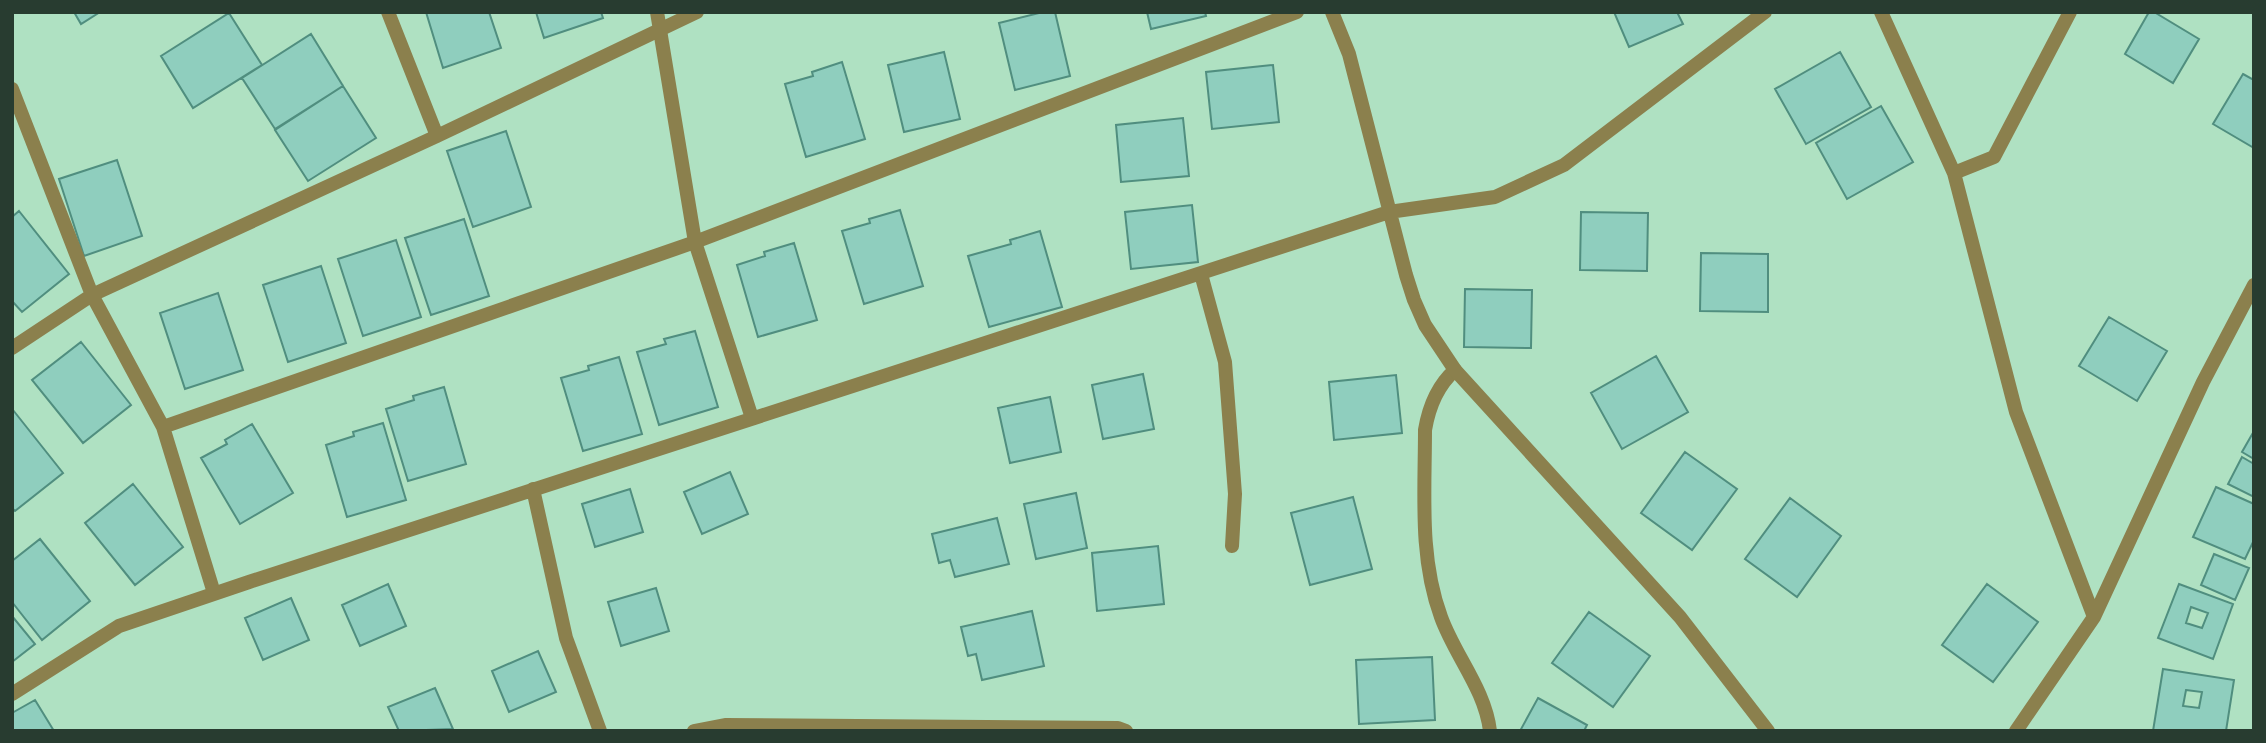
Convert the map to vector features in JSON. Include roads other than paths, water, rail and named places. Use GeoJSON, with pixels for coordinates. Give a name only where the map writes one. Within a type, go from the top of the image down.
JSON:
{"type":"FeatureCollection","features":[{"type":"Feature","properties":{"kind":"street"},"geometry":{"type":"LineString","coordinates":[[388,12],[437,136]]}},
{"type":"Feature","properties":{"kind":"street"},"geometry":{"type":"LineString","coordinates":[[657,12],[695,242],[752,418]]}},
{"type":"Feature","properties":{"kind":"street"},"geometry":{"type":"LineString","coordinates":[[12,348],[92,295],[437,136],[697,12]]}},
{"type":"Feature","properties":{"kind":"street"},"geometry":{"type":"LineString","coordinates":[[163,427],[695,242],[1297,12]]}},
{"type":"Feature","properties":{"kind":"street"},"geometry":{"type":"LineString","coordinates":[[1332,12],[1349,54],[1414,300],[1426,325],[1455,370],[1680,617],[1768,731]]}},
{"type":"Feature","properties":{"kind":"street"},"geometry":{"type":"LineString","coordinates":[[12,694],[119,626],[214,593],[1389,212],[1494,197],[1563,164],[1765,12]]}},
{"type":"Feature","properties":{"kind":"street"},"geometry":{"type":"LineString","coordinates":[[1881,12],[1954,173],[2017,412],[2094,617]]}},
{"type":"Feature","properties":{"kind":"street"},"geometry":{"type":"LineString","coordinates":[[1954,173],[1994,157],[2070,12]]}},
{"type":"Feature","properties":{"kind":"street"},"geometry":{"type":"LineString","coordinates":[[12,89],[92,295],[163,427],[214,593]]}},
{"type":"Feature","properties":{"kind":"street"},"geometry":{"type":"LineString","coordinates":[[1201,274],[1225,362],[1235,494],[1232,546]]}},
{"type":"Feature","properties":{"kind":"street"},"geometry":{"type":"LineString","coordinates":[[2016,731],[2094,617],[2203,382],[2254,285]]}},
{"type":"Feature","properties":{"kind":"street"},"geometry":{"type":"LineString","coordinates":[[1455,370],[1436,393],[1428,411],[1425,430],[1425,554],[1441,619],[1482,700],[1490,731]]}},
{"type":"Feature","properties":{"kind":"street"},"geometry":{"type":"LineString","coordinates":[[533,489],[566,638],[600,731]]}},
{"type":"Feature","properties":{"kind":"street"},"geometry":{"type":"LineString","coordinates":[[694,731],[725,725],[1118,728],[1126,731]]}}]}
